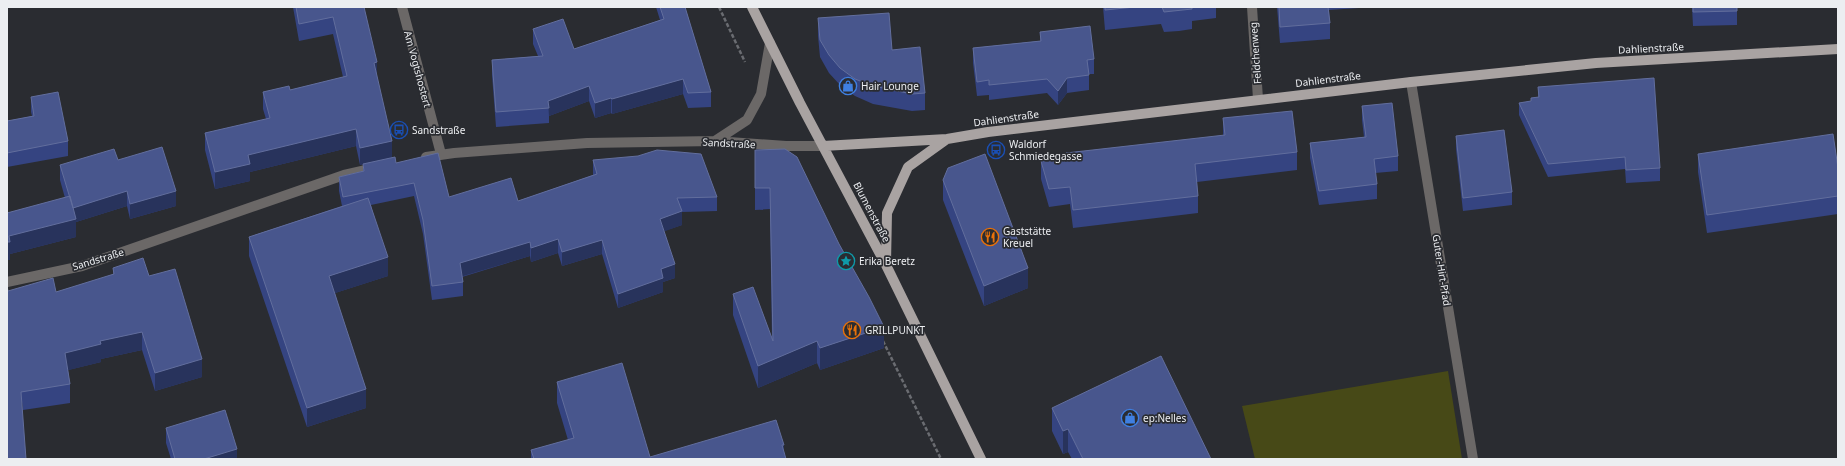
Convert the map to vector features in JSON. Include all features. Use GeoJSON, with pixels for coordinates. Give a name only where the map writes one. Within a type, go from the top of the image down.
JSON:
{"type":"FeatureCollection","features":[{"type":"Feature","properties":{"kind":"main road","name":"Blumenstraße"},"geometry":{"type":"LineString","coordinates":[[752,7],[886,265],[981,459]]}},
{"type":"Feature","properties":{"kind":"main road","name":"Dahlienstraße"},"geometry":{"type":"LineString","coordinates":[[823,146],[947,139],[988,132],[1411,82],[1596,63],[1838,49]]}},
{"type":"Feature","properties":{"kind":"main road"},"geometry":{"type":"LineString","coordinates":[[886,265],[887,213],[908,167],[947,139]]}},
{"type":"Feature","properties":{"kind":"street","name":"Am Vogtshostert"},"geometry":{"type":"LineString","coordinates":[[402,7],[440,154]]}},
{"type":"Feature","properties":{"kind":"street","name":"Feldchenweg"},"geometry":{"type":"LineString","coordinates":[[1252,7],[1258,100]]}},
{"type":"Feature","properties":{"kind":"street"},"geometry":{"type":"LineString","coordinates":[[715,141],[747,120],[761,94],[770,43]]}},
{"type":"Feature","properties":{"kind":"street","name":"Guter-Hirt-Pfad"},"geometry":{"type":"LineString","coordinates":[[1411,82],[1473,459]]}},
{"type":"Feature","properties":{"kind":"street","name":"Sandstraße"},"geometry":{"type":"LineString","coordinates":[[418,159],[440,154],[587,143],[715,141],[786,146],[823,146]]}},
{"type":"Feature","properties":{"kind":"street","name":"Sandstraße"},"geometry":{"type":"LineString","coordinates":[[7,282],[82,266],[344,175],[389,165]]}},
{"type":"Feature","properties":{"kind":"path"},"geometry":{"type":"LineString","coordinates":[[880,335],[941,459]]}},
{"type":"Feature","properties":{"kind":"shaded area"},"geometry":{"type":"Polygon","coordinates":[[[1448,371],[1462,459],[1255,459],[1242,406],[1448,371]]]}},
{"type":"Feature","properties":{"kind":"building"},"geometry":{"type":"Polygon","coordinates":[[[296,7],[364,7],[377,62],[374,63],[392,141],[360,148],[356,129],[248,155],[250,164],[215,172],[205,133],[270,118],[263,92],[289,86],[290,90],[347,76],[333,17],[299,24],[296,7]]]}},
{"type":"Feature","properties":{"kind":"building"},"geometry":{"type":"Polygon","coordinates":[[[660,7],[685,7],[711,92],[688,93],[683,79],[595,103],[589,86],[548,101],[549,108],[496,112],[492,60],[543,56],[533,29],[563,19],[574,49],[664,19],[660,7]]]}},
{"type":"Feature","properties":{"kind":"building"},"geometry":{"type":"Polygon","coordinates":[[[1105,7],[1135,7],[1105,10],[1105,7]]]}},
{"type":"Feature","properties":{"kind":"building"},"geometry":{"type":"Polygon","coordinates":[[[1162,7],[1192,7],[1192,9],[1164,12],[1162,7]]]}},
{"type":"Feature","properties":{"kind":"building"},"geometry":{"type":"Polygon","coordinates":[[[1279,7],[1328,7],[1330,23],[1280,27],[1279,7]]]}},
{"type":"Feature","properties":{"kind":"building"},"geometry":{"type":"Polygon","coordinates":[[[1693,7],[1737,7],[1737,11],[1693,12],[1693,7]]]}},
{"type":"Feature","properties":{"kind":"building"},"geometry":{"type":"Polygon","coordinates":[[[889,13],[892,50],[920,47],[925,93],[912,94],[873,86],[855,79],[840,68],[829,55],[820,40],[818,18],[889,13]]]}},
{"type":"Feature","properties":{"kind":"building"},"geometry":{"type":"Polygon","coordinates":[[[1090,26],[1094,59],[1087,60],[1089,75],[1067,78],[1058,91],[1047,79],[989,85],[989,80],[977,82],[973,48],[1041,41],[1040,32],[1090,26]]]}},
{"type":"Feature","properties":{"kind":"building"},"geometry":{"type":"Polygon","coordinates":[[[1654,78],[1660,168],[1626,170],[1625,157],[1548,164],[1519,103],[1531,101],[1531,98],[1539,97],[1538,87],[1654,78]]]}},
{"type":"Feature","properties":{"kind":"building"},"geometry":{"type":"Polygon","coordinates":[[[58,92],[68,141],[7,153],[7,121],[34,116],[31,97],[58,92]]]}},
{"type":"Feature","properties":{"kind":"building"},"geometry":{"type":"Polygon","coordinates":[[[1392,103],[1398,156],[1374,159],[1377,184],[1319,191],[1310,143],[1366,137],[1362,106],[1392,103]]]}},
{"type":"Feature","properties":{"kind":"building"},"geometry":{"type":"Polygon","coordinates":[[[1292,111],[1297,152],[1195,164],[1198,196],[1073,210],[1070,187],[1049,189],[1041,161],[1067,158],[1066,153],[1225,135],[1223,118],[1292,111]]]}},
{"type":"Feature","properties":{"kind":"building"},"geometry":{"type":"Polygon","coordinates":[[[1504,130],[1512,192],[1463,198],[1456,136],[1504,130]]]}},
{"type":"Feature","properties":{"kind":"building"},"geometry":{"type":"Polygon","coordinates":[[[1833,134],[1838,168],[1838,196],[1707,215],[1698,154],[1833,134]]]}},
{"type":"Feature","properties":{"kind":"building"},"geometry":{"type":"Polygon","coordinates":[[[162,147],[176,191],[130,204],[127,191],[73,208],[60,165],[114,149],[118,160],[162,147]]]}},
{"type":"Feature","properties":{"kind":"building"},"geometry":{"type":"Polygon","coordinates":[[[785,149],[797,157],[839,244],[884,327],[820,348],[817,341],[758,366],[733,294],[753,287],[773,341],[770,188],[755,188],[755,150],[785,149]]]}},
{"type":"Feature","properties":{"kind":"building"},"geometry":{"type":"Polygon","coordinates":[[[657,150],[701,154],[717,197],[677,198],[682,211],[660,219],[675,264],[661,269],[663,278],[618,294],[602,240],[562,252],[558,239],[531,248],[530,242],[460,263],[463,282],[432,286],[423,220],[414,183],[343,197],[339,177],[364,171],[363,164],[395,157],[396,163],[438,153],[449,197],[511,178],[518,201],[597,174],[593,160],[638,156],[657,150]]]}},
{"type":"Feature","properties":{"kind":"building","name":"Gaststätte Kreuel"},"geometry":{"type":"Polygon","coordinates":[[[985,154],[1028,268],[984,286],[943,180],[948,168],[985,154]]]}},
{"type":"Feature","properties":{"kind":"building"},"geometry":{"type":"Polygon","coordinates":[[[70,196],[76,219],[9,236],[10,242],[7,242],[7,213],[70,196]]]}},
{"type":"Feature","properties":{"kind":"building"},"geometry":{"type":"Polygon","coordinates":[[[368,198],[388,257],[329,276],[366,389],[307,408],[249,237],[368,198]]]}},
{"type":"Feature","properties":{"kind":"building"},"geometry":{"type":"Polygon","coordinates":[[[143,258],[149,276],[175,269],[202,359],[155,373],[142,332],[100,341],[101,344],[65,353],[70,384],[21,392],[26,459],[7,459],[7,286],[8,291],[53,278],[56,292],[114,274],[113,268],[143,258]]]}},
{"type":"Feature","properties":{"kind":"building","name":"ep:Nelles"},"geometry":{"type":"Polygon","coordinates":[[[1161,356],[1211,459],[1083,459],[1068,429],[1063,431],[1052,408],[1161,356]]]}},
{"type":"Feature","properties":{"kind":"building"},"geometry":{"type":"Polygon","coordinates":[[[622,363],[650,457],[776,420],[784,445],[782,445],[786,459],[534,459],[531,450],[574,438],[557,382],[622,363]]]}},
{"type":"Feature","properties":{"kind":"building"},"geometry":{"type":"Polygon","coordinates":[[[225,410],[237,449],[204,459],[175,459],[166,428],[225,410]]]}},
{"type":"Feature","properties":{"kind":"place","name":"Hair Lounge"},"geometry":{"type":"Point","coordinates":[848,86]}},
{"type":"Feature","properties":{"kind":"place","name":"Sandstraße"},"geometry":{"type":"Point","coordinates":[399,130]}},
{"type":"Feature","properties":{"kind":"place","name":"Waldorf Schmiedegasse"},"geometry":{"type":"Point","coordinates":[996,150]}},
{"type":"Feature","properties":{"kind":"place","name":"Gaststätte Kreuel"},"geometry":{"type":"Point","coordinates":[990,237]}},
{"type":"Feature","properties":{"kind":"place","name":"Erika Beretz"},"geometry":{"type":"Point","coordinates":[846,261]}},
{"type":"Feature","properties":{"kind":"place","name":"GRILLPUNKT"},"geometry":{"type":"Point","coordinates":[852,330]}},
{"type":"Feature","properties":{"kind":"place","name":"ep:Nelles"},"geometry":{"type":"Point","coordinates":[1130,418]}}]}
